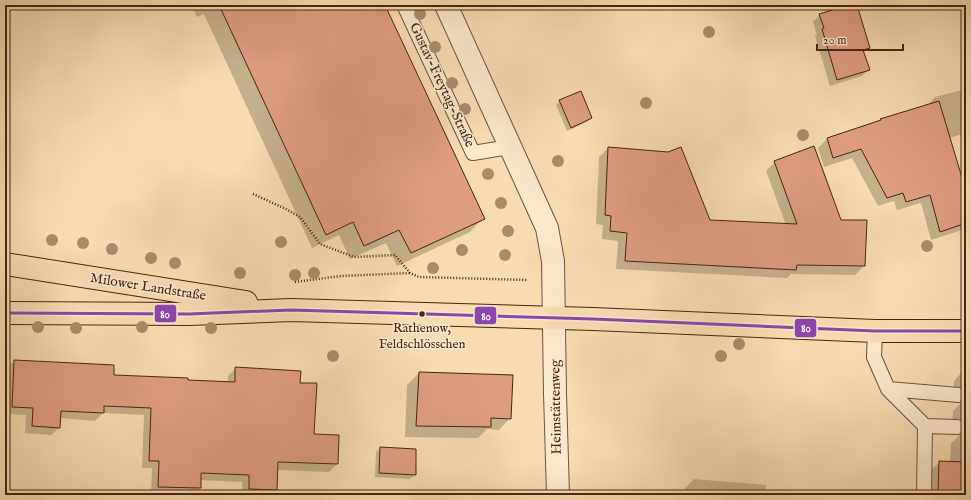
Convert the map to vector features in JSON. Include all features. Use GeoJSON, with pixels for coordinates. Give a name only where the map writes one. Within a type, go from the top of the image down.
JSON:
{"type":"FeatureCollection","features":[{"type":"Feature","properties":{"kind":"main road","name":"Milower Landstraße"},"geometry":{"type":"LineString","coordinates":[[5,264],[291,310]]}},
{"type":"Feature","properties":{"kind":"main road","name":"Milower Landstraße"},"geometry":{"type":"LineString","coordinates":[[5,313],[189,314],[291,310],[555,318],[875,331],[966,331]]}},
{"type":"Feature","properties":{"kind":"street"},"geometry":{"type":"LineString","coordinates":[[446,5],[547,228],[553,261],[555,318]]}},
{"type":"Feature","properties":{"kind":"street","name":"Heimstättenweg"},"geometry":{"type":"LineString","coordinates":[[555,318],[555,393],[558,495]]}},
{"type":"Feature","properties":{"kind":"lane","name":"Gustav-Freytag-Straße"},"geometry":{"type":"LineString","coordinates":[[404,5],[473,153],[510,147]]}},
{"type":"Feature","properties":{"kind":"lane"},"geometry":{"type":"LineString","coordinates":[[875,331],[874,356],[888,389],[925,426],[957,427]]}},
{"type":"Feature","properties":{"kind":"lane"},"geometry":{"type":"LineString","coordinates":[[888,389],[959,395]]}},
{"type":"Feature","properties":{"kind":"lane"},"geometry":{"type":"LineString","coordinates":[[924,495],[925,426]]}},
{"type":"Feature","properties":{"kind":"path"},"geometry":{"type":"LineString","coordinates":[[253,194],[300,217],[320,244],[354,257],[395,255],[410,273],[419,277],[554,281]]}},
{"type":"Feature","properties":{"kind":"building"},"geometry":{"type":"Polygon","coordinates":[[[219,5],[385,5],[485,219],[411,253],[399,230],[364,246],[353,222],[326,235],[219,5]]]}},
{"type":"Feature","properties":{"kind":"building"},"geometry":{"type":"Polygon","coordinates":[[[849,5],[857,5],[870,48],[863,50],[870,70],[837,80],[819,14],[849,5]]]}},
{"type":"Feature","properties":{"kind":"building"},"geometry":{"type":"Polygon","coordinates":[[[581,91],[592,118],[571,128],[559,100],[581,91]]]}},
{"type":"Feature","properties":{"kind":"building"},"geometry":{"type":"Polygon","coordinates":[[[939,101],[966,191],[966,223],[940,232],[930,195],[906,202],[903,193],[887,198],[861,149],[833,158],[827,138],[881,120],[880,119],[939,101]]]}},
{"type":"Feature","properties":{"kind":"building"},"geometry":{"type":"Polygon","coordinates":[[[814,146],[841,220],[867,220],[865,266],[797,265],[796,270],[625,261],[627,233],[610,231],[611,216],[605,215],[608,147],[668,152],[681,147],[710,220],[797,224],[774,161],[814,146]]]}},
{"type":"Feature","properties":{"kind":"building"},"geometry":{"type":"Polygon","coordinates":[[[14,360],[114,365],[114,375],[188,378],[188,380],[235,382],[235,367],[301,371],[300,383],[317,383],[314,434],[339,435],[338,464],[278,462],[277,490],[249,489],[249,475],[201,473],[201,488],[158,487],[159,461],[149,461],[151,408],[104,406],[104,413],[61,411],[60,428],[32,426],[33,408],[12,407],[14,360]]]}},
{"type":"Feature","properties":{"kind":"building"},"geometry":{"type":"Polygon","coordinates":[[[419,372],[513,375],[511,419],[491,418],[491,427],[416,426],[419,372]]]}},
{"type":"Feature","properties":{"kind":"building"},"geometry":{"type":"Polygon","coordinates":[[[380,447],[416,449],[416,475],[379,473],[380,447]]]}},
{"type":"Feature","properties":{"kind":"building"},"geometry":{"type":"Polygon","coordinates":[[[939,461],[966,462],[966,495],[938,495],[939,461]]]}},
{"type":"Feature","properties":{"kind":"transit line","name":"80"},"geometry":{"type":"LineString","coordinates":[[5,313],[189,314],[291,310],[593,319],[875,331],[966,331]]}},
{"type":"Feature","properties":{"kind":"place","name":"Rathenow, Feldschlösschen"},"geometry":{"type":"Point","coordinates":[422,314]}}]}
